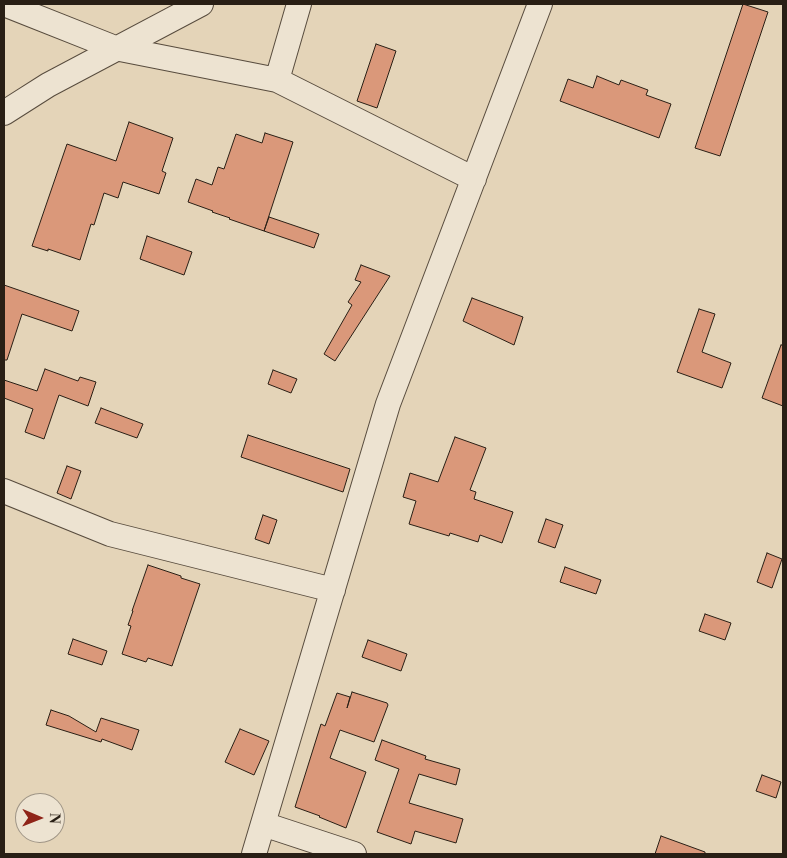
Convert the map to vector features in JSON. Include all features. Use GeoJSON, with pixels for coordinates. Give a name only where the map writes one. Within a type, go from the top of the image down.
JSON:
{"type":"FeatureCollection","features":[{"type":"Feature","properties":{"kind":"street"},"geometry":{"type":"LineString","coordinates":[[4,4],[114,48],[278,80],[474,179]]}},
{"type":"Feature","properties":{"kind":"street"},"geometry":{"type":"LineString","coordinates":[[4,113],[48,85],[114,48],[201,4]]}},
{"type":"Feature","properties":{"kind":"street"},"geometry":{"type":"LineString","coordinates":[[278,80],[299,4]]}},
{"type":"Feature","properties":{"kind":"street"},"geometry":{"type":"LineString","coordinates":[[254,854],[388,404],[540,4]]}},
{"type":"Feature","properties":{"kind":"street"},"geometry":{"type":"LineString","coordinates":[[4,492],[110,534],[333,590]]}},
{"type":"Feature","properties":{"kind":"street"},"geometry":{"type":"LineString","coordinates":[[264,824],[354,854]]}},
{"type":"Feature","properties":{"kind":"building"},"geometry":{"type":"Polygon","coordinates":[[[743,4],[768,12],[720,156],[695,148],[743,4]]]}},
{"type":"Feature","properties":{"kind":"building"},"geometry":{"type":"Polygon","coordinates":[[[376,44],[396,51],[377,108],[357,101],[376,44]]]}},
{"type":"Feature","properties":{"kind":"building"},"geometry":{"type":"Polygon","coordinates":[[[597,76],[619,85],[621,80],[648,90],[646,95],[671,104],[659,138],[560,101],[568,79],[593,88],[597,76]]]}},
{"type":"Feature","properties":{"kind":"building"},"geometry":{"type":"Polygon","coordinates":[[[129,122],[173,138],[162,171],[166,173],[159,194],[123,182],[118,198],[104,193],[94,225],[91,224],[80,260],[48,249],[48,251],[32,246],[67,144],[116,161],[129,122]]]}},
{"type":"Feature","properties":{"kind":"building"},"geometry":{"type":"Polygon","coordinates":[[[265,133],[293,142],[264,231],[188,202],[196,179],[212,185],[218,167],[224,169],[236,134],[262,143],[265,133]]]}},
{"type":"Feature","properties":{"kind":"building"},"geometry":{"type":"Polygon","coordinates":[[[269,217],[319,234],[314,248],[264,231],[269,217]]]}},
{"type":"Feature","properties":{"kind":"building"},"geometry":{"type":"Polygon","coordinates":[[[147,236],[192,252],[184,275],[140,259],[147,236]]]}},
{"type":"Feature","properties":{"kind":"building"},"geometry":{"type":"Polygon","coordinates":[[[361,265],[390,276],[335,361],[324,354],[352,305],[348,302],[361,282],[355,280],[361,265]]]}},
{"type":"Feature","properties":{"kind":"building"},"geometry":{"type":"Polygon","coordinates":[[[4,285],[79,311],[72,331],[22,314],[7,360],[4,360],[4,285]]]}},
{"type":"Feature","properties":{"kind":"building"},"geometry":{"type":"Polygon","coordinates":[[[472,298],[523,317],[514,345],[463,321],[472,298]]]}},
{"type":"Feature","properties":{"kind":"building"},"geometry":{"type":"Polygon","coordinates":[[[699,309],[715,314],[702,352],[731,363],[722,388],[677,372],[699,309]]]}},
{"type":"Feature","properties":{"kind":"building"},"geometry":{"type":"Polygon","coordinates":[[[781,345],[783,345],[783,406],[762,398],[781,345]]]}},
{"type":"Feature","properties":{"kind":"building"},"geometry":{"type":"Polygon","coordinates":[[[45,369],[78,381],[80,377],[96,382],[88,406],[59,395],[44,439],[25,432],[33,409],[4,398],[4,380],[37,391],[45,369]]]}},
{"type":"Feature","properties":{"kind":"building"},"geometry":{"type":"Polygon","coordinates":[[[273,370],[297,379],[291,393],[268,384],[273,370]]]}},
{"type":"Feature","properties":{"kind":"building"},"geometry":{"type":"Polygon","coordinates":[[[101,408],[143,424],[137,438],[95,423],[101,408]]]}},
{"type":"Feature","properties":{"kind":"building"},"geometry":{"type":"Polygon","coordinates":[[[248,435],[350,469],[343,492],[241,457],[248,435]]]}},
{"type":"Feature","properties":{"kind":"building"},"geometry":{"type":"Polygon","coordinates":[[[455,437],[486,448],[470,490],[476,492],[474,499],[513,512],[502,543],[480,535],[478,542],[450,533],[449,536],[409,524],[416,501],[403,497],[410,473],[438,482],[455,437]]]}},
{"type":"Feature","properties":{"kind":"building"},"geometry":{"type":"Polygon","coordinates":[[[67,466],[81,471],[71,499],[57,493],[67,466]]]}},
{"type":"Feature","properties":{"kind":"building"},"geometry":{"type":"Polygon","coordinates":[[[263,515],[277,520],[269,544],[255,539],[263,515]]]}},
{"type":"Feature","properties":{"kind":"building"},"geometry":{"type":"Polygon","coordinates":[[[546,519],[563,525],[555,548],[538,542],[546,519]]]}},
{"type":"Feature","properties":{"kind":"building"},"geometry":{"type":"Polygon","coordinates":[[[767,553],[782,559],[772,588],[757,582],[767,553]]]}},
{"type":"Feature","properties":{"kind":"building"},"geometry":{"type":"Polygon","coordinates":[[[148,565],[200,584],[172,666],[148,658],[146,662],[122,654],[131,626],[128,625],[132,611],[148,565]]]}},
{"type":"Feature","properties":{"kind":"building"},"geometry":{"type":"Polygon","coordinates":[[[565,567],[601,580],[596,594],[560,582],[565,567]]]}},
{"type":"Feature","properties":{"kind":"building"},"geometry":{"type":"Polygon","coordinates":[[[705,614],[731,623],[725,640],[699,631],[705,614]]]}},
{"type":"Feature","properties":{"kind":"building"},"geometry":{"type":"Polygon","coordinates":[[[73,639],[107,651],[102,665],[68,654],[73,639]]]}},
{"type":"Feature","properties":{"kind":"building"},"geometry":{"type":"Polygon","coordinates":[[[368,640],[407,654],[401,671],[362,657],[368,640]]]}},
{"type":"Feature","properties":{"kind":"building"},"geometry":{"type":"Polygon","coordinates":[[[352,692],[387,703],[388,705],[374,742],[340,730],[330,758],[366,772],[346,828],[295,807],[321,724],[325,726],[337,693],[350,697],[347,708],[352,692]]]}},
{"type":"Feature","properties":{"kind":"building"},"geometry":{"type":"Polygon","coordinates":[[[51,710],[69,716],[96,732],[101,718],[139,730],[132,750],[102,739],[101,742],[46,725],[51,710]]]}},
{"type":"Feature","properties":{"kind":"building"},"geometry":{"type":"Polygon","coordinates":[[[240,729],[269,741],[254,775],[225,762],[240,729]]]}},
{"type":"Feature","properties":{"kind":"building"},"geometry":{"type":"Polygon","coordinates":[[[382,740],[426,756],[425,759],[460,769],[456,785],[419,774],[409,803],[463,819],[456,843],[415,831],[411,844],[377,832],[399,769],[375,760],[382,740]]]}},
{"type":"Feature","properties":{"kind":"building"},"geometry":{"type":"Polygon","coordinates":[[[762,775],[781,782],[776,798],[756,791],[762,775]]]}},
{"type":"Feature","properties":{"kind":"building"},"geometry":{"type":"Polygon","coordinates":[[[661,836],[705,852],[705,854],[655,854],[661,836]]]}}]}
